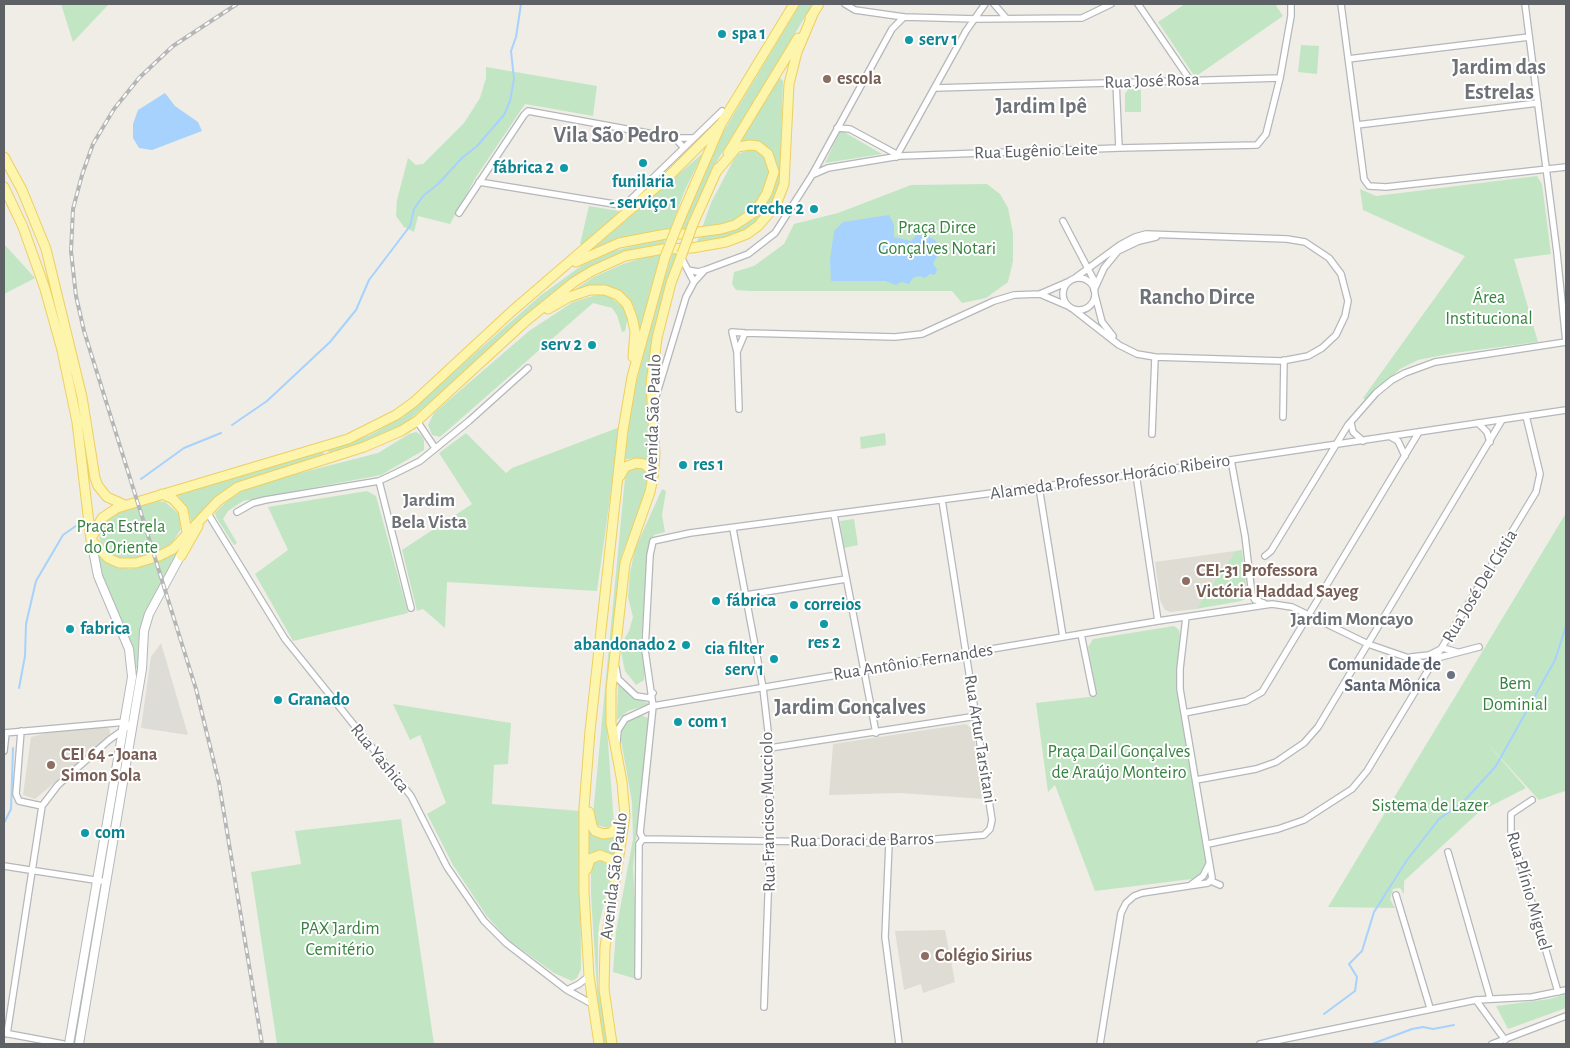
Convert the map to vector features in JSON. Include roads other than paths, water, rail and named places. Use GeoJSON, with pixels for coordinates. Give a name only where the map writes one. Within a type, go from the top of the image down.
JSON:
{"type":"FeatureCollection","features":[{"type":"Feature","properties":{"kind":"main road","name":"Avenida São Paulo"},"geometry":{"type":"LineString","coordinates":[[599,1044],[589,976],[584,892],[584,808],[623,430],[632,377],[665,257],[723,117],[794,4]]}},
{"type":"Feature","properties":{"kind":"main road","name":"Avenida São Paulo"},"geometry":{"type":"LineString","coordinates":[[612,1044],[604,989],[605,947],[625,816],[610,707],[614,651],[625,562],[650,492],[655,454],[651,383],[657,338],[680,253],[716,172],[819,4]]}},
{"type":"Feature","properties":{"kind":"main road"},"geometry":{"type":"LineString","coordinates":[[91,540],[108,558],[119,563],[131,564],[169,551],[207,512],[238,487],[364,447],[401,431],[416,421],[526,321],[574,282],[592,271],[625,256],[680,253],[716,245],[734,240],[758,226],[776,205],[781,194],[786,174],[787,100],[790,76],[796,52],[813,14]]}},
{"type":"Feature","properties":{"kind":"main road"},"geometry":{"type":"LineString","coordinates":[[91,540],[105,515],[125,505],[348,440],[380,424],[414,402],[558,272],[668,177],[723,117]]}},
{"type":"Feature","properties":{"kind":"main road"},"geometry":{"type":"LineString","coordinates":[[558,272],[596,252],[619,243],[670,234],[721,229],[744,220],[768,193],[774,172],[768,154],[758,146],[750,145],[737,147],[716,172]]}},
{"type":"Feature","properties":{"kind":"main road"},"geometry":{"type":"LineString","coordinates":[[4,157],[22,190],[46,249],[82,397],[94,478],[107,497],[125,505]]}},
{"type":"Feature","properties":{"kind":"main road"},"geometry":{"type":"LineString","coordinates":[[4,187],[23,227],[62,350],[76,422],[91,540],[98,576],[129,649],[132,677],[127,725]]}},
{"type":"Feature","properties":{"kind":"main road"},"geometry":{"type":"LineString","coordinates":[[526,321],[569,297],[590,290],[605,290],[618,295],[627,304],[635,332],[632,377]]}},
{"type":"Feature","properties":{"kind":"main road"},"geometry":{"type":"LineString","coordinates":[[615,503],[622,472],[631,463],[644,464],[650,469],[652,476],[650,492]]}},
{"type":"Feature","properties":{"kind":"main road"},"geometry":{"type":"LineString","coordinates":[[162,494],[173,499],[183,510],[187,532],[181,556]]}},
{"type":"Feature","properties":{"kind":"main road"},"geometry":{"type":"LineString","coordinates":[[69,1044],[127,725],[142,669],[146,623],[181,556],[207,512]]}},
{"type":"Feature","properties":{"kind":"main road"},"geometry":{"type":"LineString","coordinates":[[589,747],[593,756],[589,818],[592,826],[596,831],[603,834],[611,833],[625,816]]}},
{"type":"Feature","properties":{"kind":"main road"},"geometry":{"type":"LineString","coordinates":[[584,892],[590,859],[600,855],[610,858],[615,864],[602,938],[605,947]]}},
{"type":"Feature","properties":{"kind":"main road"},"geometry":{"type":"LineString","coordinates":[[79,1044],[98,881]]}},
{"type":"Feature","properties":{"kind":"street"},"geometry":{"type":"LineString","coordinates":[[845,4],[855,10],[904,17],[976,19],[1082,18],[1111,4]]}},
{"type":"Feature","properties":{"kind":"street"},"geometry":{"type":"LineString","coordinates":[[837,128],[850,129],[899,156],[910,131],[966,31],[985,4]]}},
{"type":"Feature","properties":{"kind":"street"},"geometry":{"type":"LineString","coordinates":[[994,4],[1001,14],[1008,19]]}},
{"type":"Feature","properties":{"kind":"street"},"geometry":{"type":"LineString","coordinates":[[1138,4],[1190,80]]}},
{"type":"Feature","properties":{"kind":"street"},"geometry":{"type":"LineString","coordinates":[[1280,78],[1292,16],[1291,4]]}},
{"type":"Feature","properties":{"kind":"street"},"geometry":{"type":"LineString","coordinates":[[1341,4],[1364,179],[1369,186],[1376,188],[1566,167]]}},
{"type":"Feature","properties":{"kind":"street"},"geometry":{"type":"LineString","coordinates":[[1264,556],[1271,551],[1351,422],[1376,393],[1405,372],[1451,358],[1566,342],[1525,4]]}},
{"type":"Feature","properties":{"kind":"street"},"geometry":{"type":"LineString","coordinates":[[688,270],[705,270],[748,254],[769,240],[781,227],[812,175],[892,29],[904,17]]}},
{"type":"Feature","properties":{"kind":"street"},"geometry":{"type":"LineString","coordinates":[[1348,58],[1529,37]]}},
{"type":"Feature","properties":{"kind":"street","name":"Rua José Rosa"},"geometry":{"type":"LineString","coordinates":[[935,88],[1280,78]]}},
{"type":"Feature","properties":{"kind":"street","name":"Rua Eugênio Leite"},"geometry":{"type":"LineString","coordinates":[[812,175],[828,168],[899,156],[1119,148],[1252,146],[1262,143],[1266,134],[1280,78]]}},
{"type":"Feature","properties":{"kind":"street"},"geometry":{"type":"LineString","coordinates":[[1116,82],[1119,148]]}},
{"type":"Feature","properties":{"kind":"street"},"geometry":{"type":"LineString","coordinates":[[1357,125],[1538,103]]}},
{"type":"Feature","properties":{"kind":"street"},"geometry":{"type":"LineString","coordinates":[[459,212],[524,114],[528,111],[675,138],[694,138]]}},
{"type":"Feature","properties":{"kind":"street"},"geometry":{"type":"LineString","coordinates":[[479,182],[620,205],[628,202],[694,138],[723,117]]}},
{"type":"Feature","properties":{"kind":"street"},"geometry":{"type":"LineString","coordinates":[[675,138],[684,148]]}},
{"type":"Feature","properties":{"kind":"street"},"geometry":{"type":"LineString","coordinates":[[1063,221],[1089,266],[1102,322],[1110,333],[1137,354]]}},
{"type":"Feature","properties":{"kind":"street"},"geometry":{"type":"LineString","coordinates":[[1040,294],[1072,308],[1119,345],[1137,354],[1156,357],[1284,360],[1308,356],[1322,348],[1336,334],[1345,316],[1348,300],[1341,274],[1329,258],[1316,248],[1297,240],[1158,234],[1135,237],[1089,266],[1066,284],[1063,294],[1072,308]]}},
{"type":"Feature","properties":{"kind":"street"},"geometry":{"type":"LineString","coordinates":[[1072,308],[1086,308],[1092,302],[1104,268],[1118,251],[1138,241],[1171,235]]}},
{"type":"Feature","properties":{"kind":"street"},"geometry":{"type":"LineString","coordinates":[[680,253],[694,282]]}},
{"type":"Feature","properties":{"kind":"street"},"geometry":{"type":"LineString","coordinates":[[653,415],[683,306],[694,282],[705,270]]}},
{"type":"Feature","properties":{"kind":"street"},"geometry":{"type":"LineString","coordinates":[[739,409],[737,352],[732,332],[895,338],[922,334],[994,300],[1014,295],[1040,294],[1072,280],[1087,280],[1095,289]]}},
{"type":"Feature","properties":{"kind":"street"},"geometry":{"type":"LineString","coordinates":[[737,352],[746,333]]}},
{"type":"Feature","properties":{"kind":"street"},"geometry":{"type":"LineString","coordinates":[[1152,434],[1156,357]]}},
{"type":"Feature","properties":{"kind":"street"},"geometry":{"type":"LineString","coordinates":[[1283,418],[1284,360]]}},
{"type":"Feature","properties":{"kind":"street"},"geometry":{"type":"LineString","coordinates":[[237,512],[253,503],[265,500],[379,482],[420,461],[470,421],[528,368]]}},
{"type":"Feature","properties":{"kind":"street","name":"Alameda Professor Horácio Ribeiro"},"geometry":{"type":"LineString","coordinates":[[653,693],[645,650],[650,555],[654,541],[690,533],[733,529],[1039,488],[1566,410]]}},
{"type":"Feature","properties":{"kind":"street","name":"Rua José Del Cístia"},"geometry":{"type":"LineString","coordinates":[[1208,844],[1278,829],[1304,820],[1352,789],[1367,771],[1536,492],[1540,474],[1526,416]]}},
{"type":"Feature","properties":{"kind":"street"},"geometry":{"type":"LineString","coordinates":[[1196,780],[1256,769],[1276,762],[1291,754],[1318,727],[1502,420]]}},
{"type":"Feature","properties":{"kind":"street"},"geometry":{"type":"LineString","coordinates":[[416,421],[435,448]]}},
{"type":"Feature","properties":{"kind":"street"},"geometry":{"type":"LineString","coordinates":[[1351,422],[1353,432],[1362,441]]}},
{"type":"Feature","properties":{"kind":"street"},"geometry":{"type":"LineString","coordinates":[[1478,423],[1487,432],[1490,442]]}},
{"type":"Feature","properties":{"kind":"street"},"geometry":{"type":"LineString","coordinates":[[1184,713],[1246,700],[1262,692],[1310,616],[1419,432]]}},
{"type":"Feature","properties":{"kind":"street"},"geometry":{"type":"LineString","coordinates":[[1390,437],[1398,441],[1405,456]]}},
{"type":"Feature","properties":{"kind":"street"},"geometry":{"type":"LineString","coordinates":[[1231,460],[1245,536],[1252,595],[1249,601],[1236,608]]}},
{"type":"Feature","properties":{"kind":"street"},"geometry":{"type":"LineString","coordinates":[[1136,474],[1158,621]]}},
{"type":"Feature","properties":{"kind":"street"},"geometry":{"type":"LineString","coordinates":[[379,482],[411,608]]}},
{"type":"Feature","properties":{"kind":"street"},"geometry":{"type":"LineString","coordinates":[[1039,488],[1063,637]]}},
{"type":"Feature","properties":{"kind":"street","name":"Rua Artur Tarsitani"},"geometry":{"type":"LineString","coordinates":[[942,500],[977,716],[992,820],[990,829]]}},
{"type":"Feature","properties":{"kind":"street","name":"Rua Yashica"},"geometry":{"type":"LineString","coordinates":[[207,512],[285,639],[411,796],[447,867],[484,921],[506,943],[567,990],[594,1005]]}},
{"type":"Feature","properties":{"kind":"street"},"geometry":{"type":"LineString","coordinates":[[834,514],[876,733]]}},
{"type":"Feature","properties":{"kind":"street","name":"Rua Francisco Mucciolo"},"geometry":{"type":"LineString","coordinates":[[733,529],[763,688],[770,748],[770,842],[764,1007]]}},
{"type":"Feature","properties":{"kind":"street"},"geometry":{"type":"LineString","coordinates":[[746,595],[846,579]]}},
{"type":"Feature","properties":{"kind":"street","name":"Rua Antônio Fernandes"},"geometry":{"type":"LineString","coordinates":[[1252,595],[1255,600],[1292,607],[1368,644],[1432,666]]}},
{"type":"Feature","properties":{"kind":"street","name":"Rua Antônio Fernandes"},"geometry":{"type":"LineString","coordinates":[[616,749],[618,730],[625,719],[653,706],[1186,616],[1272,604]]}},
{"type":"Feature","properties":{"kind":"street"},"geometry":{"type":"LineString","coordinates":[[1186,616],[1180,668],[1184,713],[1208,844],[1212,879]]}},
{"type":"Feature","properties":{"kind":"street"},"geometry":{"type":"LineString","coordinates":[[1082,634],[1093,694]]}},
{"type":"Feature","properties":{"kind":"street"},"geometry":{"type":"LineString","coordinates":[[1449,638],[1451,645],[1457,652]]}},
{"type":"Feature","properties":{"kind":"street"},"geometry":{"type":"LineString","coordinates":[[1443,648],[1457,652]]}},
{"type":"Feature","properties":{"kind":"street","name":"Rua Antônio Fernandes"},"geometry":{"type":"LineString","coordinates":[[1406,657],[1429,655],[1443,648]]}},
{"type":"Feature","properties":{"kind":"street"},"geometry":{"type":"LineString","coordinates":[[1437,658],[1479,648]]}},
{"type":"Feature","properties":{"kind":"street"},"geometry":{"type":"LineString","coordinates":[[614,651],[616,672],[624,686],[642,698],[648,698],[653,693]]}},
{"type":"Feature","properties":{"kind":"street"},"geometry":{"type":"LineString","coordinates":[[638,976],[639,844],[643,839],[640,833],[653,693]]}},
{"type":"Feature","properties":{"kind":"street"},"geometry":{"type":"LineString","coordinates":[[770,748],[977,716]]}},
{"type":"Feature","properties":{"kind":"street"},"geometry":{"type":"LineString","coordinates":[[4,752],[5,733],[127,725]]}},
{"type":"Feature","properties":{"kind":"street"},"geometry":{"type":"LineString","coordinates":[[63,1044],[5,1034],[34,871],[42,806],[58,785],[127,725]]}},
{"type":"Feature","properties":{"kind":"street"},"geometry":{"type":"LineString","coordinates":[[21,731],[16,794],[19,801],[42,806]]}},
{"type":"Feature","properties":{"kind":"street"},"geometry":{"type":"LineString","coordinates":[[646,776],[654,776]]}},
{"type":"Feature","properties":{"kind":"street","name":"Rua Plínio Miguel"},"geometry":{"type":"LineString","coordinates":[[1532,800],[1511,814],[1511,831],[1558,992]]}},
{"type":"Feature","properties":{"kind":"street","name":"Rua Doraci de Barros"},"geometry":{"type":"LineString","coordinates":[[643,839],[889,843],[984,834],[990,829]]}},
{"type":"Feature","properties":{"kind":"street"},"geometry":{"type":"LineString","coordinates":[[889,843],[885,937],[899,1044]]}},
{"type":"Feature","properties":{"kind":"street"},"geometry":{"type":"LineString","coordinates":[[1448,852],[1490,998]]}},
{"type":"Feature","properties":{"kind":"street"},"geometry":{"type":"LineString","coordinates":[[1188,886],[1204,876],[1210,862]]}},
{"type":"Feature","properties":{"kind":"street"},"geometry":{"type":"LineString","coordinates":[[4,866],[98,881]]}},
{"type":"Feature","properties":{"kind":"street"},"geometry":{"type":"LineString","coordinates":[[1100,1044],[1121,913],[1126,902],[1142,893],[1188,886],[1212,879],[1220,882]]}},
{"type":"Feature","properties":{"kind":"street"},"geometry":{"type":"LineString","coordinates":[[1396,895],[1430,1008]]}},
{"type":"Feature","properties":{"kind":"street"},"geometry":{"type":"LineString","coordinates":[[567,990],[589,976]]}},
{"type":"Feature","properties":{"kind":"street"},"geometry":{"type":"LineString","coordinates":[[1260,1044],[1430,1008],[1490,998],[1532,998],[1566,990]]}},
{"type":"Feature","properties":{"kind":"street"},"geometry":{"type":"LineString","coordinates":[[1476,1000],[1505,1040]]}},
{"type":"Feature","properties":{"kind":"street"},"geometry":{"type":"LineString","coordinates":[[1492,1044],[1566,1016]]}},
{"type":"Feature","properties":{"kind":"water"},"geometry":{"type":"Polygon","coordinates":[[[165,93],[175,106],[198,122],[202,131],[152,150],[139,148],[133,138],[133,124],[138,110],[165,93]]]}},
{"type":"Feature","properties":{"kind":"water"},"geometry":{"type":"Polygon","coordinates":[[[889,215],[894,225],[894,237],[911,241],[917,234],[927,236],[935,240],[938,246],[946,249],[946,255],[937,256],[933,264],[937,269],[935,275],[930,274],[925,278],[918,276],[913,278],[909,284],[901,282],[896,285],[885,281],[831,281],[830,260],[834,231],[843,222],[889,215]]]}},
{"type":"Feature","properties":{"kind":"waterway"},"geometry":{"type":"LineString","coordinates":[[232,425],[267,401],[330,342],[356,310],[369,280],[410,226],[414,209],[423,196],[477,146],[504,115],[510,101],[514,79],[511,51],[516,37],[521,4]]}},
{"type":"Feature","properties":{"kind":"waterway"},"geometry":{"type":"LineString","coordinates":[[141,479],[184,448],[221,433]]}},
{"type":"Feature","properties":{"kind":"waterway"},"geometry":{"type":"LineString","coordinates":[[19,688],[25,656],[26,624],[36,581],[63,535],[83,521]]}},
{"type":"Feature","properties":{"kind":"waterway"},"geometry":{"type":"LineString","coordinates":[[1324,1014],[1355,991],[1357,977],[1349,964],[1362,951],[1374,912],[1407,860],[1439,819],[1464,801],[1496,766],[1555,660],[1566,626]]}},
{"type":"Feature","properties":{"kind":"waterway"},"geometry":{"type":"LineString","coordinates":[[4,823],[11,809],[13,748]]}},
{"type":"Feature","properties":{"kind":"waterway"},"geometry":{"type":"LineString","coordinates":[[1372,1044],[1412,1029],[1423,1027],[1433,1029],[1454,1025]]}},
{"type":"Feature","properties":{"kind":"railway"},"geometry":{"type":"LineString","coordinates":[[237,4],[173,46],[139,78],[114,109],[93,144],[82,175],[73,209],[71,251],[76,296],[84,331],[196,689],[219,783],[262,1044]]}},
{"type":"Feature","properties":{"kind":"place","name":"spa 1"},"geometry":{"type":"Point","coordinates":[722,34]}},
{"type":"Feature","properties":{"kind":"place","name":"serv 1"},"geometry":{"type":"Point","coordinates":[909,40]}},
{"type":"Feature","properties":{"kind":"place","name":"escola"},"geometry":{"type":"Point","coordinates":[827,79]}},
{"type":"Feature","properties":{"kind":"place","name":"funilaria - serviço 1"},"geometry":{"type":"Point","coordinates":[643,163]}},
{"type":"Feature","properties":{"kind":"place","name":"fábrica 2"},"geometry":{"type":"Point","coordinates":[564,168]}},
{"type":"Feature","properties":{"kind":"place","name":"creche 2"},"geometry":{"type":"Point","coordinates":[814,209]}},
{"type":"Feature","properties":{"kind":"place","name":"serv 2"},"geometry":{"type":"Point","coordinates":[592,345]}},
{"type":"Feature","properties":{"kind":"place","name":"res 1"},"geometry":{"type":"Point","coordinates":[683,465]}},
{"type":"Feature","properties":{"kind":"place","name":"CEI-31 Professora Victória Haddad Sayeg"},"geometry":{"type":"Point","coordinates":[1186,581]}},
{"type":"Feature","properties":{"kind":"place","name":"fábrica"},"geometry":{"type":"Point","coordinates":[716,601]}},
{"type":"Feature","properties":{"kind":"place","name":"correios"},"geometry":{"type":"Point","coordinates":[794,605]}},
{"type":"Feature","properties":{"kind":"place","name":"res 2"},"geometry":{"type":"Point","coordinates":[824,624]}},
{"type":"Feature","properties":{"kind":"place","name":"fabrica"},"geometry":{"type":"Point","coordinates":[70,629]}},
{"type":"Feature","properties":{"kind":"place","name":"abandonado 2"},"geometry":{"type":"Point","coordinates":[686,645]}},
{"type":"Feature","properties":{"kind":"place","name":"cia filter serv 1"},"geometry":{"type":"Point","coordinates":[774,659]}},
{"type":"Feature","properties":{"kind":"place","name":"Comunidade de Santa Mônica"},"geometry":{"type":"Point","coordinates":[1451,675]}},
{"type":"Feature","properties":{"kind":"place","name":"Granado"},"geometry":{"type":"Point","coordinates":[278,700]}},
{"type":"Feature","properties":{"kind":"place","name":"com 1"},"geometry":{"type":"Point","coordinates":[678,722]}},
{"type":"Feature","properties":{"kind":"place","name":"CEI 64 - Joana Simon Sola"},"geometry":{"type":"Point","coordinates":[51,765]}},
{"type":"Feature","properties":{"kind":"place","name":"com"},"geometry":{"type":"Point","coordinates":[85,833]}},
{"type":"Feature","properties":{"kind":"place","name":"Colégio Sirius"},"geometry":{"type":"Point","coordinates":[925,956]}},
{"type":"Feature","properties":{"kind":"district","name":"Jardim das Estrelas"},"geometry":{"type":"Point","coordinates":[1499,80]}},
{"type":"Feature","properties":{"kind":"district","name":"Jardim Ipê"},"geometry":{"type":"Point","coordinates":[1041,106]}},
{"type":"Feature","properties":{"kind":"district","name":"Vila São Pedro"},"geometry":{"type":"Point","coordinates":[616,135]}},
{"type":"Feature","properties":{"kind":"district","name":"Rancho Dirce"},"geometry":{"type":"Point","coordinates":[1197,297]}},
{"type":"Feature","properties":{"kind":"district","name":"Jardim Bela Vista"},"geometry":{"type":"Point","coordinates":[429,511]}},
{"type":"Feature","properties":{"kind":"district","name":"Jardim Moncayo"},"geometry":{"type":"Point","coordinates":[1352,619]}},
{"type":"Feature","properties":{"kind":"district","name":"Jardim Gonçalves"},"geometry":{"type":"Point","coordinates":[850,707]}},
{"type":"Feature","properties":{"kind":"park label","name":"Praça Dirce Gonçalves Notari"},"geometry":{"type":"Point","coordinates":[937,238]}},
{"type":"Feature","properties":{"kind":"park label","name":"Área Institucional"},"geometry":{"type":"Point","coordinates":[1489,308]}},
{"type":"Feature","properties":{"kind":"park label","name":"Praça Estrela do Oriente"},"geometry":{"type":"Point","coordinates":[121,537]}},
{"type":"Feature","properties":{"kind":"park label","name":"Bem Dominial"},"geometry":{"type":"Point","coordinates":[1515,694]}},
{"type":"Feature","properties":{"kind":"park label","name":"Praça Dail Gonçalves de Araújo Monteiro"},"geometry":{"type":"Point","coordinates":[1119,762]}},
{"type":"Feature","properties":{"kind":"park label","name":"Sistema de Lazer"},"geometry":{"type":"Point","coordinates":[1430,806]}},
{"type":"Feature","properties":{"kind":"park label","name":"PAX Jardim Cemitério"},"geometry":{"type":"Point","coordinates":[340,940]}}]}
